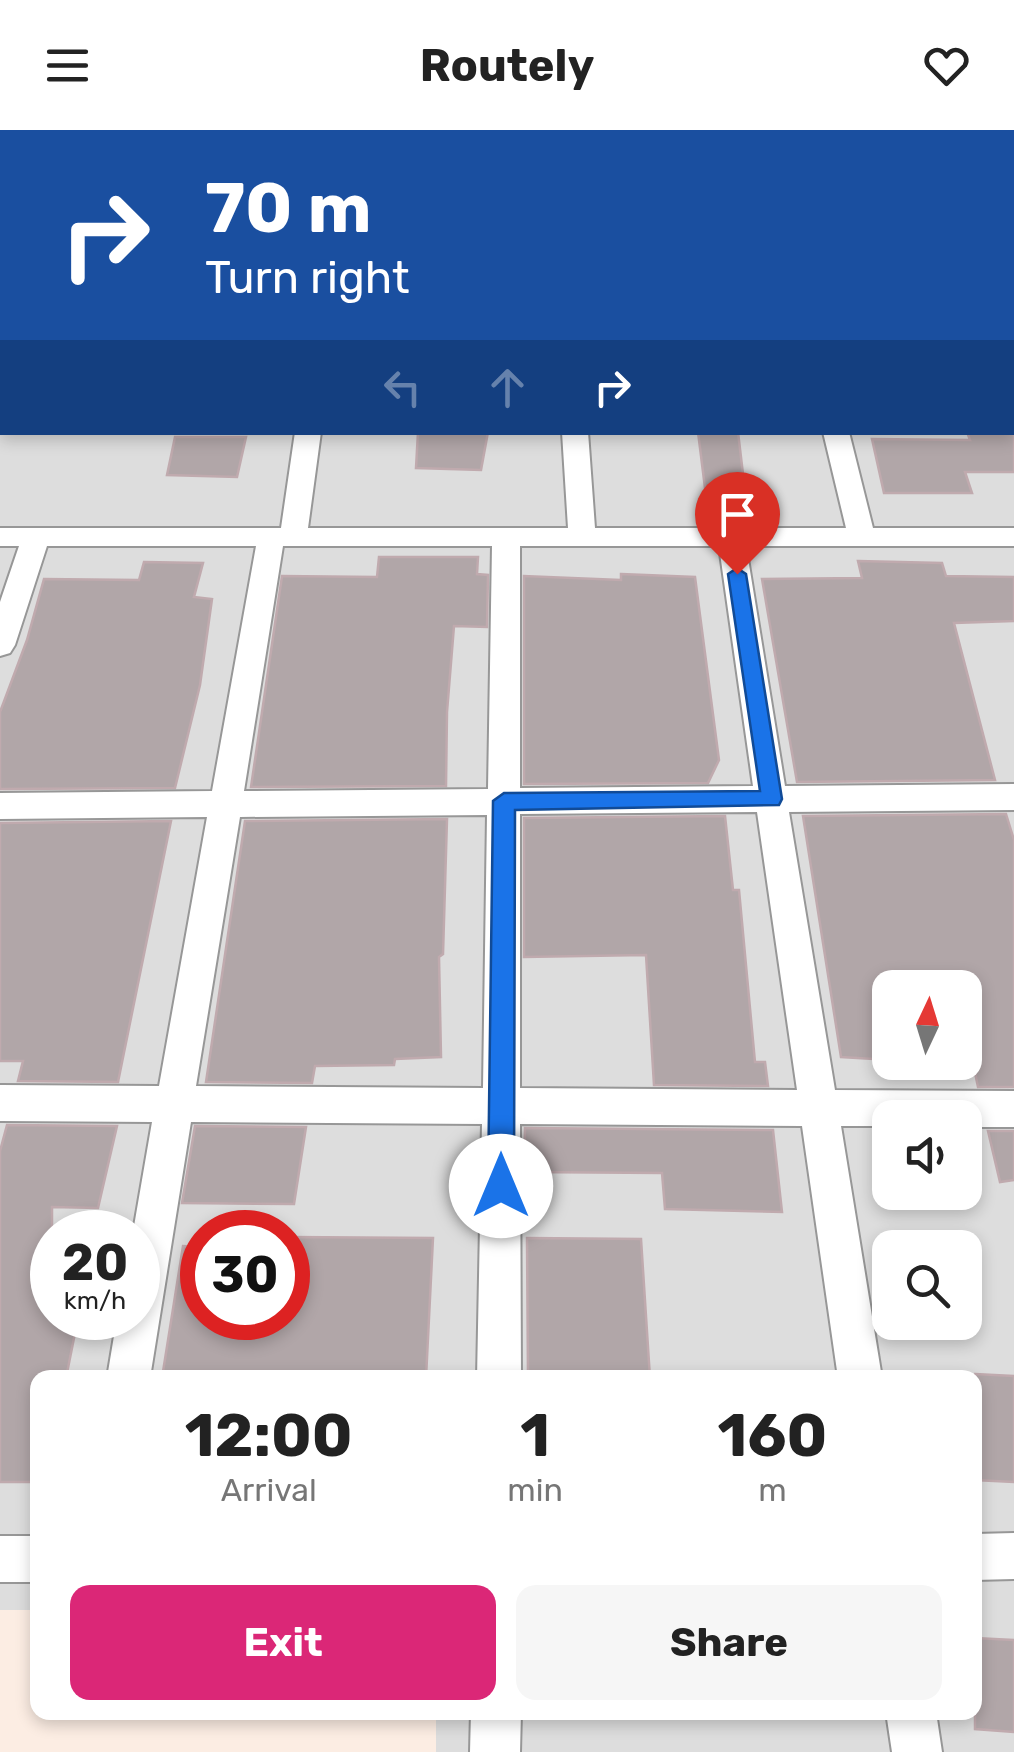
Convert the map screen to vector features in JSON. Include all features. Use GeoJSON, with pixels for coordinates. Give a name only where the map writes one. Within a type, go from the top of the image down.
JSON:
{"type":"FeatureCollection","features":[{"type":"Feature","properties":{"kind":"street"},"geometry":{"type":"LineString","coordinates":[[129,1370],[225,804],[307,435]]}},
{"type":"Feature","properties":{"kind":"street"},"geometry":{"type":"LineString","coordinates":[[575,435],[582,537]]}},
{"type":"Feature","properties":{"kind":"street"},"geometry":{"type":"LineString","coordinates":[[837,435],[862,537]]}},
{"type":"Feature","properties":{"kind":"street"},"geometry":{"type":"LineString","coordinates":[[0,536],[1014,537]]}},
{"type":"Feature","properties":{"kind":"street"},"geometry":{"type":"LineString","coordinates":[[0,645],[36,537]]}},
{"type":"Feature","properties":{"kind":"street"},"geometry":{"type":"LineString","coordinates":[[499,1370],[506,537]]}},
{"type":"Feature","properties":{"kind":"street"},"geometry":{"type":"LineString","coordinates":[[732,537],[859,1370]]}},
{"type":"Feature","properties":{"kind":"street"},"geometry":{"type":"LineString","coordinates":[[0,806],[1014,797]]}},
{"type":"Feature","properties":{"kind":"street"},"geometry":{"type":"LineString","coordinates":[[0,1103],[502,1109],[1014,1109]]}},
{"type":"Feature","properties":{"kind":"street"},"geometry":{"type":"LineString","coordinates":[[982,1556],[1014,1556]]}},
{"type":"Feature","properties":{"kind":"street"},"geometry":{"type":"LineString","coordinates":[[0,1559],[30,1559]]}},
{"type":"Feature","properties":{"kind":"street"},"geometry":{"type":"LineString","coordinates":[[495,1752],[496,1720]]}},
{"type":"Feature","properties":{"kind":"street"},"geometry":{"type":"LineString","coordinates":[[912,1720],[917,1752]]}},
{"type":"Feature","properties":{"kind":"shaded area"},"geometry":{"type":"Polygon","coordinates":[[[0,435],[1014,435],[1014,1752],[0,1752],[0,435]]]}},
{"type":"Feature","properties":{"kind":"shaded area"},"geometry":{"type":"Polygon","coordinates":[[[0,1610],[30,1610],[30,1720],[436,1720],[436,1752],[0,1752],[0,1610]]]}},
{"type":"Feature","properties":{"kind":"building"},"geometry":{"type":"Polygon","coordinates":[[[418,435],[487,435],[481,470],[416,468],[418,435]]]}},
{"type":"Feature","properties":{"kind":"building"},"geometry":{"type":"Polygon","coordinates":[[[698,435],[738,435],[745,491],[705,488],[698,435]]]}},
{"type":"Feature","properties":{"kind":"building"},"geometry":{"type":"Polygon","coordinates":[[[968,435],[1014,435],[1014,472],[965,472],[972,493],[884,493],[872,439],[970,440],[968,435]]]}},
{"type":"Feature","properties":{"kind":"building"},"geometry":{"type":"Polygon","coordinates":[[[175,437],[246,437],[237,477],[167,475],[175,437]]]}},
{"type":"Feature","properties":{"kind":"building"},"geometry":{"type":"Polygon","coordinates":[[[379,557],[478,557],[477,574],[488,575],[487,627],[454,626],[446,786],[251,787],[282,576],[377,577],[379,557]]]}},
{"type":"Feature","properties":{"kind":"building"},"geometry":{"type":"Polygon","coordinates":[[[858,561],[942,563],[946,576],[1014,577],[1014,621],[954,623],[995,780],[797,782],[762,579],[862,578],[858,561]]]}},
{"type":"Feature","properties":{"kind":"building"},"geometry":{"type":"Polygon","coordinates":[[[144,562],[203,563],[194,597],[212,599],[200,685],[175,788],[0,789],[0,712],[27,640],[44,579],[139,580],[144,562]]]}},
{"type":"Feature","properties":{"kind":"building"},"geometry":{"type":"Polygon","coordinates":[[[621,574],[695,577],[719,760],[708,783],[524,784],[524,576],[621,580],[621,574]]]}},
{"type":"Feature","properties":{"kind":"building"},"geometry":{"type":"Polygon","coordinates":[[[1006,814],[1014,840],[1014,1087],[978,1087],[977,1080],[982,1080],[982,970],[872,970],[872,1059],[841,1057],[803,816],[1006,814]]]}},
{"type":"Feature","properties":{"kind":"building"},"geometry":{"type":"Polygon","coordinates":[[[725,816],[733,890],[739,890],[755,1062],[765,1062],[768,1086],[654,1085],[646,955],[524,957],[524,818],[725,816]]]}},
{"type":"Feature","properties":{"kind":"building"},"geometry":{"type":"Polygon","coordinates":[[[447,819],[443,954],[439,957],[441,1057],[395,1059],[394,1065],[315,1066],[312,1083],[206,1082],[245,821],[447,819]]]}},
{"type":"Feature","properties":{"kind":"building"},"geometry":{"type":"Polygon","coordinates":[[[171,821],[118,1082],[18,1081],[23,1061],[0,1061],[0,823],[171,821]]]}},
{"type":"Feature","properties":{"kind":"building"},"geometry":{"type":"Polygon","coordinates":[[[7,1125],[117,1126],[98,1208],[30,1210],[30,1340],[74,1340],[68,1370],[30,1370],[30,1482],[0,1482],[0,1151],[7,1125]]]}},
{"type":"Feature","properties":{"kind":"building"},"geometry":{"type":"Polygon","coordinates":[[[195,1126],[306,1127],[294,1204],[182,1203],[195,1126]]]}},
{"type":"Feature","properties":{"kind":"building"},"geometry":{"type":"Polygon","coordinates":[[[525,1128],[773,1130],[782,1212],[665,1209],[662,1173],[524,1172],[525,1128]]]}},
{"type":"Feature","properties":{"kind":"building"},"geometry":{"type":"Polygon","coordinates":[[[988,1131],[1014,1131],[1014,1180],[1000,1182],[988,1131]]]}},
{"type":"Feature","properties":{"kind":"building"},"geometry":{"type":"Polygon","coordinates":[[[310,1237],[433,1238],[426,1370],[163,1370],[180,1265],[180,1340],[310,1340],[310,1237]]]}},
{"type":"Feature","properties":{"kind":"building"},"geometry":{"type":"Polygon","coordinates":[[[527,1238],[641,1239],[649,1370],[528,1370],[527,1238]]]}},
{"type":"Feature","properties":{"kind":"building"},"geometry":{"type":"Polygon","coordinates":[[[982,1374],[1014,1376],[1014,1482],[982,1480],[982,1374]]]}},
{"type":"Feature","properties":{"kind":"building"},"geometry":{"type":"Polygon","coordinates":[[[982,1638],[1014,1640],[1014,1732],[975,1729],[975,1720],[982,1720],[982,1638]]]}},
{"type":"Feature","properties":{"kind":"route"},"geometry":{"type":"LineString","coordinates":[[501,1186],[504,801],[772,799],[737,574]]}}]}
